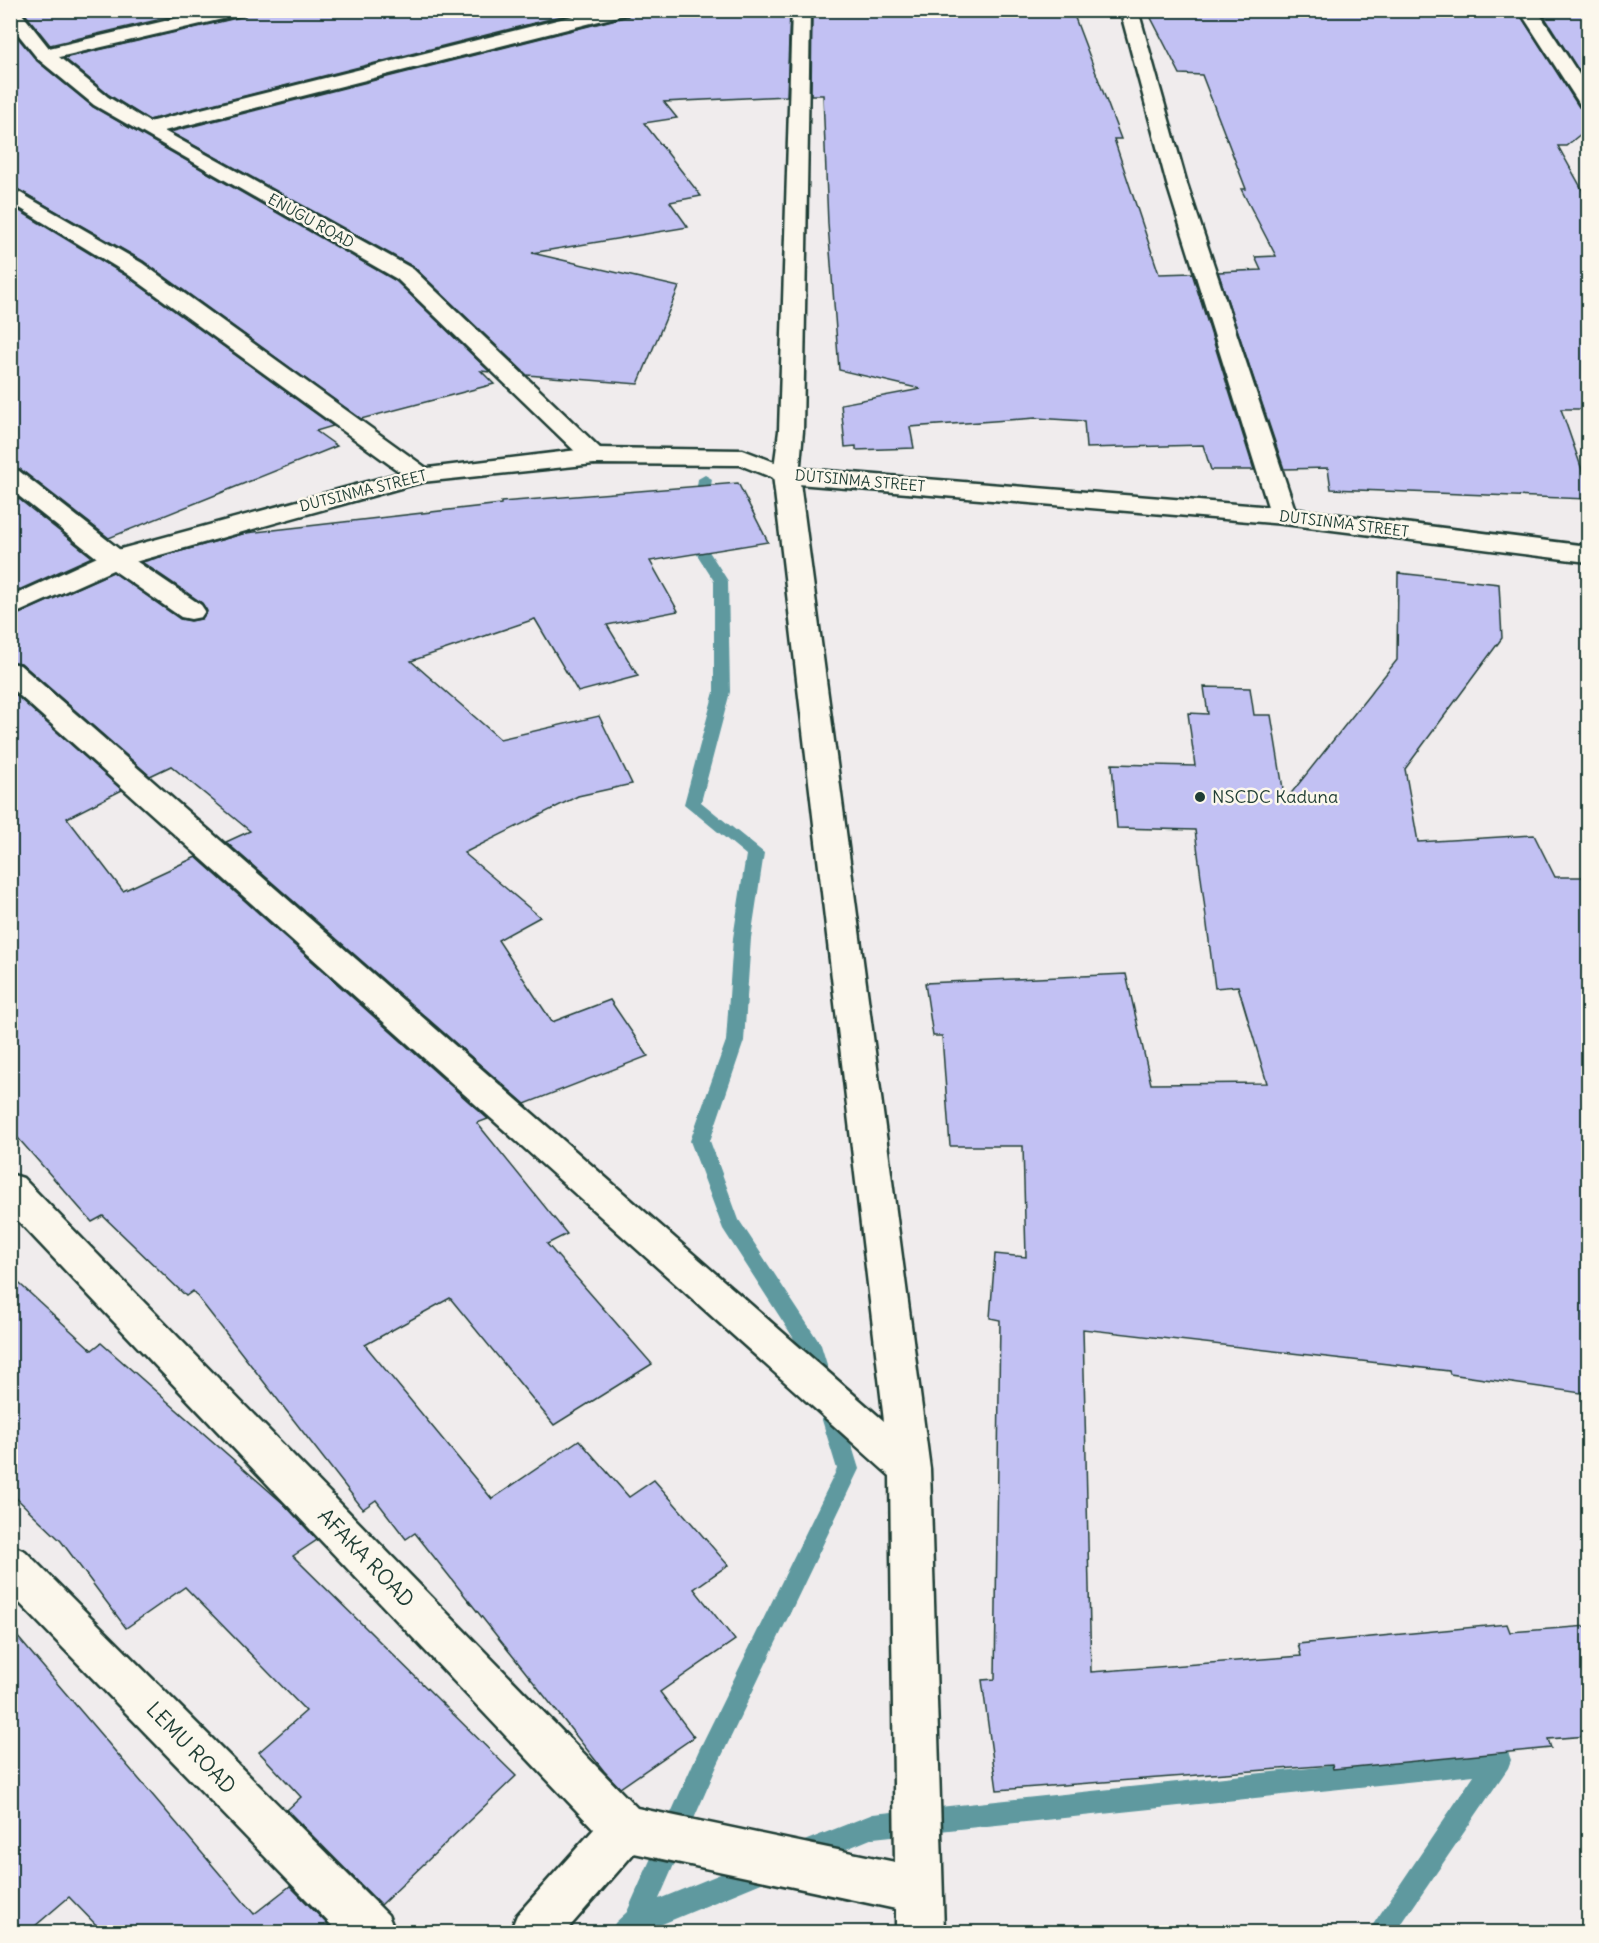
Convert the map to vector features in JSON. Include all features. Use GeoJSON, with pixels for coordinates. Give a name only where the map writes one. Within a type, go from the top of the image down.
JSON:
{"type":"FeatureCollection","features":[{"type":"Feature","properties":{"kind":"street"},"geometry":{"type":"LineString","coordinates":[[45,55],[238,10]]}},
{"type":"Feature","properties":{"kind":"street"},"geometry":{"type":"LineString","coordinates":[[146,129],[621,10]]}},
{"type":"Feature","properties":{"kind":"street"},"geometry":{"type":"LineString","coordinates":[[534,1932],[625,1828],[920,1912],[910,1469],[786,475],[791,431],[790,385],[801,10]]}},
{"type":"Feature","properties":{"kind":"street"},"geometry":{"type":"LineString","coordinates":[[1129,10],[1177,184],[1284,516]]}},
{"type":"Feature","properties":{"kind":"street"},"geometry":{"type":"LineString","coordinates":[[1528,10],[1588,102]]}},
{"type":"Feature","properties":{"kind":"street","name":"ENUGU ROAD"},"geometry":{"type":"LineString","coordinates":[[10,11],[45,55],[101,101],[146,129],[405,274],[594,456]]}},
{"type":"Feature","properties":{"kind":"street"},"geometry":{"type":"LineString","coordinates":[[10,193],[134,268],[420,475]]}},
{"type":"Feature","properties":{"kind":"street","name":"DUTSINMA STREET"},"geometry":{"type":"LineString","coordinates":[[10,608],[115,559],[420,475],[594,456],[743,458],[786,475],[1284,516],[1588,554]]}},
{"type":"Feature","properties":{"kind":"street"},"geometry":{"type":"LineString","coordinates":[[10,476],[115,559],[191,611]]}},
{"type":"Feature","properties":{"kind":"street"},"geometry":{"type":"LineString","coordinates":[[10,671],[910,1469]]}},
{"type":"Feature","properties":{"kind":"street","name":"AFAKA ROAD"},"geometry":{"type":"LineString","coordinates":[[10,1188],[625,1828]]}},
{"type":"Feature","properties":{"kind":"street","name":"LEMU ROAD"},"geometry":{"type":"LineString","coordinates":[[10,1564],[371,1932]]}},
{"type":"Feature","properties":{"kind":"building"},"geometry":{"type":"Polygon","coordinates":[[[22,10],[200,10],[50,45],[22,10]]]}},
{"type":"Feature","properties":{"kind":"building"},"geometry":{"type":"Polygon","coordinates":[[[586,10],[149,120],[109,95],[64,58],[245,16],[249,11],[586,10]]]}},
{"type":"Feature","properties":{"kind":"building"},"geometry":{"type":"Polygon","coordinates":[[[632,10],[790,10],[787,96],[664,102],[677,118],[644,123],[701,196],[670,202],[688,227],[532,253],[679,287],[638,384],[527,375],[414,267],[170,132],[628,16],[632,10]]]}},
{"type":"Feature","properties":{"kind":"building"},"geometry":{"type":"Polygon","coordinates":[[[812,10],[1072,10],[1121,139],[1114,139],[1159,274],[1192,273],[1254,470],[1211,470],[1203,445],[1086,448],[1084,421],[1036,418],[910,427],[914,448],[856,450],[856,446],[845,447],[841,404],[921,389],[839,370],[828,224],[823,95],[811,95],[812,10]]]}},
{"type":"Feature","properties":{"kind":"building"},"geometry":{"type":"Polygon","coordinates":[[[1147,10],[1517,10],[1579,107],[1588,110],[1588,128],[1566,146],[1558,146],[1588,200],[1588,409],[1561,409],[1588,487],[1588,499],[1331,489],[1328,468],[1284,469],[1218,272],[1261,270],[1255,257],[1276,256],[1241,189],[1246,189],[1202,75],[1180,74],[1147,10]]]}},
{"type":"Feature","properties":{"kind":"building"},"geometry":{"type":"Polygon","coordinates":[[[1540,10],[1588,10],[1588,85],[1540,10]]]}},
{"type":"Feature","properties":{"kind":"building"},"geometry":{"type":"Polygon","coordinates":[[[10,28],[37,61],[93,107],[396,281],[490,372],[481,371],[494,384],[361,419],[143,261],[10,185],[10,28]]]}},
{"type":"Feature","properties":{"kind":"building"},"geometry":{"type":"Polygon","coordinates":[[[10,205],[125,275],[333,426],[316,431],[337,446],[109,538],[20,469],[10,467],[10,205]]]}},
{"type":"Feature","properties":{"kind":"building"},"geometry":{"type":"Polygon","coordinates":[[[738,483],[768,542],[650,561],[678,611],[607,625],[638,676],[578,692],[535,619],[411,661],[500,739],[599,716],[632,784],[578,796],[464,853],[540,917],[498,940],[552,1022],[610,1000],[648,1056],[525,1104],[226,842],[250,831],[171,766],[150,776],[21,663],[10,661],[10,618],[113,572],[180,619],[191,621],[201,619],[207,612],[202,603],[142,562],[246,533],[501,504],[501,502],[738,483]]]}},
{"type":"Feature","properties":{"kind":"building"},"geometry":{"type":"Polygon","coordinates":[[[10,492],[92,557],[10,594],[10,492]]]}},
{"type":"Feature","properties":{"kind":"building"},"geometry":{"type":"Polygon","coordinates":[[[1398,573],[1499,584],[1502,638],[1405,769],[1418,842],[1534,835],[1555,877],[1588,877],[1588,1394],[1450,1374],[1449,1371],[1083,1329],[1091,1672],[1301,1656],[1298,1644],[1507,1624],[1510,1632],[1588,1626],[1588,1736],[1548,1739],[1551,1748],[1333,1769],[1332,1765],[997,1790],[982,1680],[995,1679],[1000,1320],[990,1318],[995,1254],[1026,1257],[1023,1146],[950,1146],[942,1036],[933,1036],[925,983],[1126,974],[1151,1084],[1267,1083],[1238,986],[1215,988],[1195,830],[1117,828],[1112,764],[1195,766],[1188,713],[1208,714],[1204,687],[1250,688],[1254,715],[1271,715],[1285,801],[1397,660],[1398,573]]]}},
{"type":"Feature","properties":{"kind":"building"},"geometry":{"type":"Polygon","coordinates":[[[10,690],[122,790],[67,818],[123,891],[196,857],[488,1119],[477,1123],[567,1234],[547,1244],[652,1364],[554,1425],[450,1298],[365,1345],[492,1499],[579,1440],[629,1497],[654,1480],[728,1565],[694,1589],[735,1640],[660,1692],[694,1737],[620,1788],[604,1771],[415,1533],[406,1539],[376,1500],[363,1509],[193,1291],[186,1296],[103,1216],[92,1222],[10,1129],[10,690]]]}},
{"type":"Feature","properties":{"kind":"building"},"geometry":{"type":"Polygon","coordinates":[[[10,1275],[92,1350],[101,1343],[285,1505],[317,1540],[293,1556],[516,1776],[381,1905],[287,1810],[301,1797],[259,1752],[306,1711],[185,1587],[126,1628],[61,1541],[10,1492],[10,1275]]]}},
{"type":"Feature","properties":{"kind":"building"},"geometry":{"type":"Polygon","coordinates":[[[10,1628],[254,1914],[290,1886],[335,1932],[103,1932],[69,1897],[28,1932],[10,1932],[10,1628]]]}},
{"type":"Feature","properties":{"kind":"waterway"},"geometry":{"type":"LineString","coordinates":[[636,1921],[708,1758],[848,1469],[810,1345],[730,1223],[700,1141],[735,1041],[742,938],[755,853],[692,804],[722,692],[721,581],[696,542],[705,479]]}},
{"type":"Feature","properties":{"kind":"waterway"},"geometry":{"type":"LineString","coordinates":[[798,1856],[873,1826],[1499,1760],[1381,1932]]}},
{"type":"Feature","properties":{"kind":"waterway"},"geometry":{"type":"LineString","coordinates":[[636,1921],[767,1868]]}},
{"type":"Feature","properties":{"kind":"waterway"},"geometry":{"type":"LineString","coordinates":[[624,1932],[636,1921]]}},
{"type":"Feature","properties":{"kind":"place","name":"NSCDC Kaduna"},"geometry":{"type":"Point","coordinates":[1200,797]}}]}
